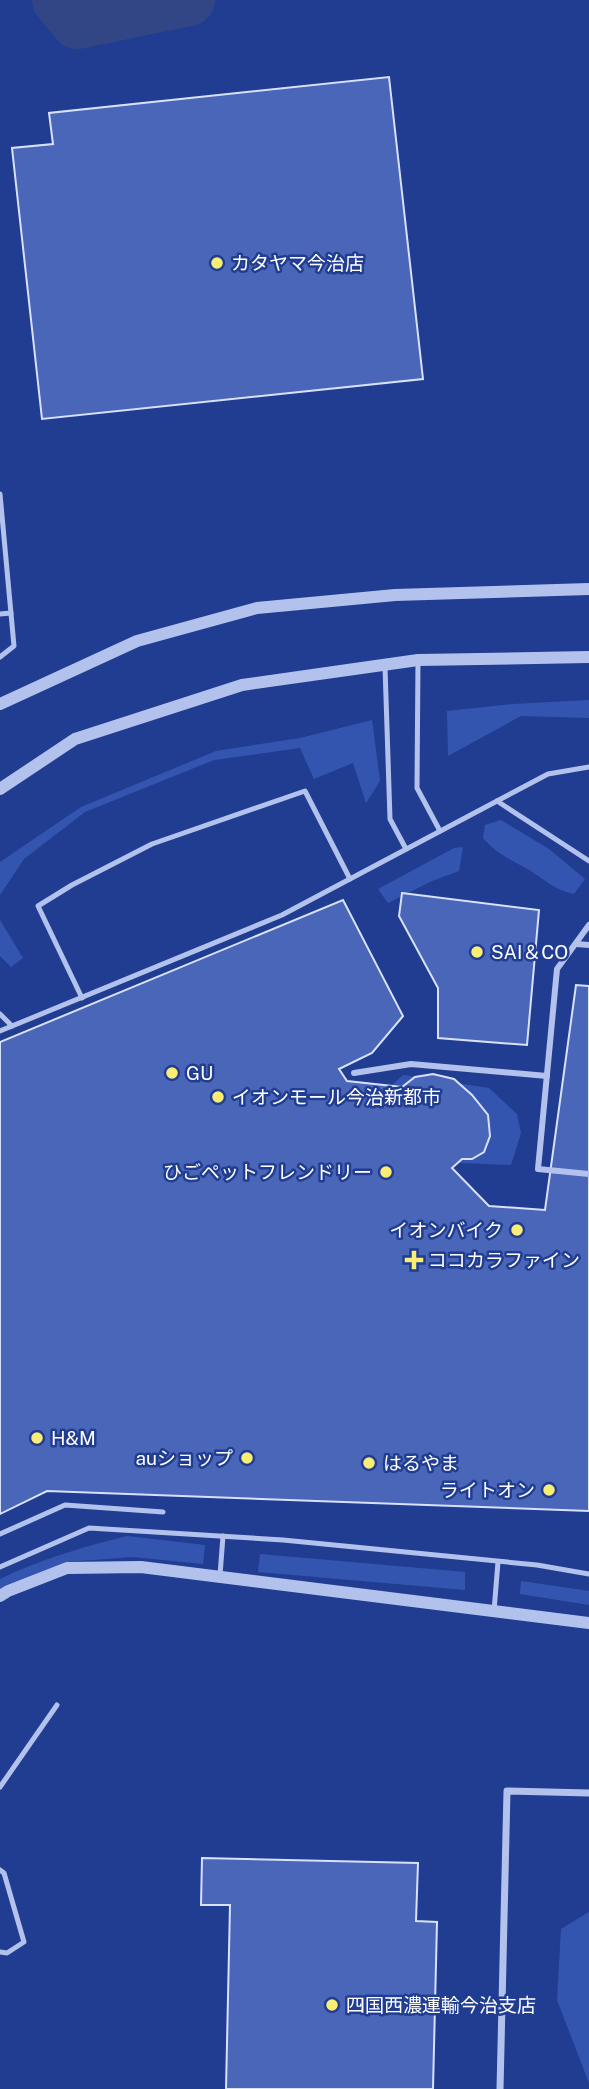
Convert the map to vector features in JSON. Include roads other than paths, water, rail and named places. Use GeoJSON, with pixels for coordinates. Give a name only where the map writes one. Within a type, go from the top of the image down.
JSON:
{"type":"FeatureCollection","features":[{"type":"Feature","properties":{"kind":"street"},"geometry":{"type":"LineString","coordinates":[[0,704],[137,641],[257,608],[395,595],[589,589]]}},
{"type":"Feature","properties":{"kind":"street"},"geometry":{"type":"LineString","coordinates":[[0,789],[75,739],[242,685],[418,660],[589,656]]}},
{"type":"Feature","properties":{"kind":"street"},"geometry":{"type":"LineString","coordinates":[[589,925],[557,969],[537,1169],[589,1174]]}},
{"type":"Feature","properties":{"kind":"street"},"geometry":{"type":"LineString","coordinates":[[576,944],[589,945]]}},
{"type":"Feature","properties":{"kind":"street"},"geometry":{"type":"LineString","coordinates":[[354,1073],[411,1064],[547,1076]]}},
{"type":"Feature","properties":{"kind":"street"},"geometry":{"type":"LineString","coordinates":[[0,1596],[67,1568],[141,1567],[589,1623]]}},
{"type":"Feature","properties":{"kind":"street"},"geometry":{"type":"LineString","coordinates":[[500,2089],[507,1791],[589,1793]]}},
{"type":"Feature","properties":{"kind":"lane"},"geometry":{"type":"LineString","coordinates":[[0,494],[2,542],[14,646],[0,657]]}},
{"type":"Feature","properties":{"kind":"lane"},"geometry":{"type":"LineString","coordinates":[[0,614],[11,613]]}},
{"type":"Feature","properties":{"kind":"lane"},"geometry":{"type":"LineString","coordinates":[[418,660],[417,788],[440,831]]}},
{"type":"Feature","properties":{"kind":"lane"},"geometry":{"type":"LineString","coordinates":[[385,665],[390,819],[406,849]]}},
{"type":"Feature","properties":{"kind":"lane"},"geometry":{"type":"LineString","coordinates":[[0,1031],[282,915],[548,774],[589,767]]}},
{"type":"Feature","properties":{"kind":"lane"},"geometry":{"type":"LineString","coordinates":[[82,998],[38,906],[72,885],[152,844],[305,792],[350,879]]}},
{"type":"Feature","properties":{"kind":"lane"},"geometry":{"type":"LineString","coordinates":[[497,801],[589,862]]}},
{"type":"Feature","properties":{"kind":"lane"},"geometry":{"type":"LineString","coordinates":[[0,1014],[12,1026]]}},
{"type":"Feature","properties":{"kind":"lane"},"geometry":{"type":"LineString","coordinates":[[0,1534],[65,1505],[163,1512]]}},
{"type":"Feature","properties":{"kind":"lane"},"geometry":{"type":"LineString","coordinates":[[0,1567],[89,1528],[283,1540],[589,1574]]}},
{"type":"Feature","properties":{"kind":"lane"},"geometry":{"type":"LineString","coordinates":[[220,1577],[223,1536]]}},
{"type":"Feature","properties":{"kind":"lane"},"geometry":{"type":"LineString","coordinates":[[494,1611],[498,1562]]}},
{"type":"Feature","properties":{"kind":"lane"},"geometry":{"type":"LineString","coordinates":[[0,1787],[57,1705]]}},
{"type":"Feature","properties":{"kind":"lane"},"geometry":{"type":"LineString","coordinates":[[0,1870],[4,1873],[24,1942],[6,1953],[0,1952]]}},
{"type":"Feature","properties":{"kind":"waterway"},"geometry":{"type":"LineString","coordinates":[[58,0],[77,23],[189,0]]}},
{"type":"Feature","properties":{"kind":"place","name":"カタヤマ今治店"},"geometry":{"type":"Point","coordinates":[217,263]}},
{"type":"Feature","properties":{"kind":"place","name":"SAI＆CO"},"geometry":{"type":"Point","coordinates":[477,952]}},
{"type":"Feature","properties":{"kind":"place","name":"GU"},"geometry":{"type":"Point","coordinates":[172,1073]}},
{"type":"Feature","properties":{"kind":"place","name":"イオンモール今治新都市"},"geometry":{"type":"Point","coordinates":[218,1097]}},
{"type":"Feature","properties":{"kind":"place","name":"ひごペットフレンドリー"},"geometry":{"type":"Point","coordinates":[386,1172]}},
{"type":"Feature","properties":{"kind":"place","name":"イオンバイク"},"geometry":{"type":"Point","coordinates":[517,1230]}},
{"type":"Feature","properties":{"kind":"place","name":"ココカラファイン"},"geometry":{"type":"Point","coordinates":[414,1260]}},
{"type":"Feature","properties":{"kind":"place","name":"H&M"},"geometry":{"type":"Point","coordinates":[37,1438]}},
{"type":"Feature","properties":{"kind":"place","name":"auショップ"},"geometry":{"type":"Point","coordinates":[247,1458]}},
{"type":"Feature","properties":{"kind":"place","name":"はるやま"},"geometry":{"type":"Point","coordinates":[369,1463]}},
{"type":"Feature","properties":{"kind":"place","name":"ライトオン"},"geometry":{"type":"Point","coordinates":[549,1490]}},
{"type":"Feature","properties":{"kind":"place","name":"四国西濃運輸今治支店"},"geometry":{"type":"Point","coordinates":[332,2005]}}]}
